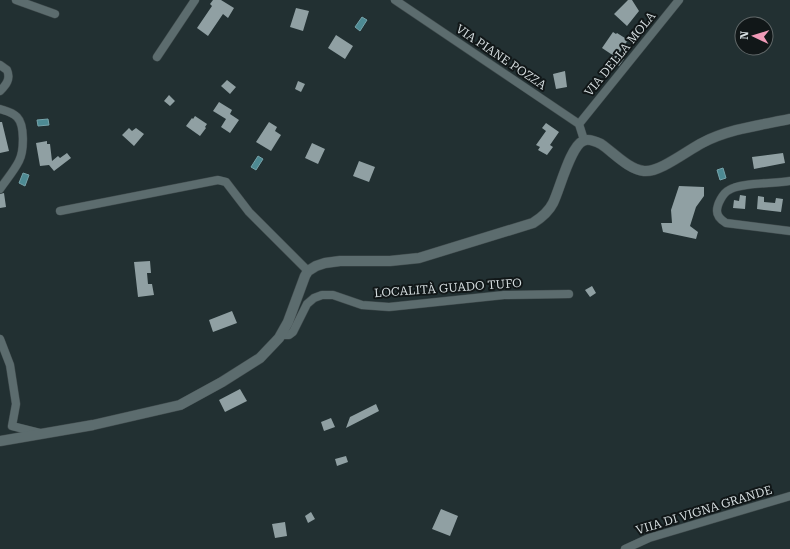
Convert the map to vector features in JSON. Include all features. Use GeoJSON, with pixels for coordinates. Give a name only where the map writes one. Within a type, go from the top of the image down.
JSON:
{"type":"FeatureCollection","features":[{"type":"Feature","properties":{"kind":"street"},"geometry":{"type":"LineString","coordinates":[[16,0],[55,14]]}},
{"type":"Feature","properties":{"kind":"street"},"geometry":{"type":"LineString","coordinates":[[157,57],[195,0]]}},
{"type":"Feature","properties":{"kind":"street","name":"VIA PIANE POZZA"},"geometry":{"type":"LineString","coordinates":[[395,0],[579,124]]}},
{"type":"Feature","properties":{"kind":"street","name":"VIA DELLA MOLA"},"geometry":{"type":"LineString","coordinates":[[579,124],[679,0]]}},
{"type":"Feature","properties":{"kind":"street"},"geometry":{"type":"LineString","coordinates":[[0,66],[7,70],[9,77],[6,84],[0,91]]}},
{"type":"Feature","properties":{"kind":"street"},"geometry":{"type":"LineString","coordinates":[[0,109],[10,112],[19,119],[23,139],[20,159],[0,189]]}},
{"type":"Feature","properties":{"kind":"street"},"geometry":{"type":"LineString","coordinates":[[0,442],[93,425],[180,405],[248,366],[265,353],[281,335],[290,318],[302,281],[308,271],[316,266],[332,262],[400,261],[425,257],[533,223],[552,205],[573,152],[584,140],[592,140],[601,144],[634,168],[649,171],[659,168],[696,146],[716,137],[790,119]]}},
{"type":"Feature","properties":{"kind":"street"},"geometry":{"type":"LineString","coordinates":[[579,124],[584,140]]}},
{"type":"Feature","properties":{"kind":"street"},"geometry":{"type":"LineString","coordinates":[[60,211],[223,180],[249,212],[308,271]]}},
{"type":"Feature","properties":{"kind":"street"},"geometry":{"type":"LineString","coordinates":[[790,181],[731,188],[722,197],[717,212],[719,218],[726,223],[790,231]]}},
{"type":"Feature","properties":{"kind":"street","name":"LOCALITÀ GUADO TUFO"},"geometry":{"type":"LineString","coordinates":[[281,335],[289,335],[293,332],[307,304],[314,298],[322,295],[333,295],[362,305],[389,307],[504,295],[569,294]]}},
{"type":"Feature","properties":{"kind":"street"},"geometry":{"type":"LineString","coordinates":[[0,339],[10,365],[16,404],[12,426],[43,434]]}},
{"type":"Feature","properties":{"kind":"street","name":"VIIA DI VIGNA GRANDE"},"geometry":{"type":"LineString","coordinates":[[625,549],[649,538],[790,496]]}},
{"type":"Feature","properties":{"kind":"water"},"geometry":{"type":"Polygon","coordinates":[[[362,17],[367,20],[360,31],[355,27],[362,17]]]}},
{"type":"Feature","properties":{"kind":"water"},"geometry":{"type":"Polygon","coordinates":[[[48,119],[49,125],[38,126],[37,120],[48,119]]]}},
{"type":"Feature","properties":{"kind":"water"},"geometry":{"type":"Polygon","coordinates":[[[258,156],[263,159],[256,170],[251,167],[258,156]]]}},
{"type":"Feature","properties":{"kind":"water"},"geometry":{"type":"Polygon","coordinates":[[[723,168],[726,178],[720,180],[717,170],[723,168]]]}},
{"type":"Feature","properties":{"kind":"water"},"geometry":{"type":"Polygon","coordinates":[[[23,173],[29,175],[25,186],[19,183],[23,173]]]}},
{"type":"Feature","properties":{"kind":"building"},"geometry":{"type":"Polygon","coordinates":[[[213,0],[221,0],[234,8],[228,18],[223,14],[208,36],[197,28],[212,6],[210,4],[213,0]]]}},
{"type":"Feature","properties":{"kind":"building"},"geometry":{"type":"Polygon","coordinates":[[[628,0],[632,0],[639,11],[627,26],[614,14],[628,0]]]}},
{"type":"Feature","properties":{"kind":"building"},"geometry":{"type":"Polygon","coordinates":[[[296,8],[309,11],[303,31],[290,27],[296,8]]]}},
{"type":"Feature","properties":{"kind":"building"},"geometry":{"type":"Polygon","coordinates":[[[613,32],[628,40],[618,55],[624,59],[619,66],[611,60],[614,56],[602,48],[613,32]]]}},
{"type":"Feature","properties":{"kind":"building"},"geometry":{"type":"Polygon","coordinates":[[[336,35],[353,46],[345,59],[328,48],[336,35]]]}},
{"type":"Feature","properties":{"kind":"building"},"geometry":{"type":"Polygon","coordinates":[[[565,71],[567,87],[556,89],[553,74],[565,71]]]}},
{"type":"Feature","properties":{"kind":"building"},"geometry":{"type":"Polygon","coordinates":[[[227,80],[236,87],[230,94],[221,86],[227,80]]]}},
{"type":"Feature","properties":{"kind":"building"},"geometry":{"type":"Polygon","coordinates":[[[298,81],[305,84],[301,92],[295,89],[298,81]]]}},
{"type":"Feature","properties":{"kind":"building"},"geometry":{"type":"Polygon","coordinates":[[[169,95],[175,101],[170,106],[164,101],[169,95]]]}},
{"type":"Feature","properties":{"kind":"building"},"geometry":{"type":"Polygon","coordinates":[[[219,102],[232,110],[230,114],[239,120],[230,133],[221,127],[226,119],[213,111],[219,102]]]}},
{"type":"Feature","properties":{"kind":"building"},"geometry":{"type":"Polygon","coordinates":[[[195,116],[207,124],[200,136],[186,126],[195,116]]]}},
{"type":"Feature","properties":{"kind":"building"},"geometry":{"type":"Polygon","coordinates":[[[0,122],[2,122],[9,151],[0,153],[0,122]]]}},
{"type":"Feature","properties":{"kind":"building"},"geometry":{"type":"Polygon","coordinates":[[[269,122],[277,127],[275,131],[281,135],[271,151],[256,142],[269,122]]]}},
{"type":"Feature","properties":{"kind":"building"},"geometry":{"type":"Polygon","coordinates":[[[546,123],[559,132],[550,145],[553,147],[547,155],[538,150],[540,147],[536,145],[546,131],[542,128],[546,123]]]}},
{"type":"Feature","properties":{"kind":"building"},"geometry":{"type":"Polygon","coordinates":[[[129,128],[132,131],[136,128],[144,134],[134,146],[122,135],[129,128]]]}},
{"type":"Feature","properties":{"kind":"building"},"geometry":{"type":"Polygon","coordinates":[[[47,141],[47,144],[50,144],[52,161],[58,156],[60,158],[67,153],[71,158],[54,171],[49,165],[40,166],[36,143],[47,141]]]}},
{"type":"Feature","properties":{"kind":"building"},"geometry":{"type":"Polygon","coordinates":[[[312,143],[325,149],[318,164],[305,158],[312,143]]]}},
{"type":"Feature","properties":{"kind":"building"},"geometry":{"type":"Polygon","coordinates":[[[783,153],[785,163],[754,169],[752,157],[783,153]]]}},
{"type":"Feature","properties":{"kind":"building"},"geometry":{"type":"Polygon","coordinates":[[[359,161],[375,167],[369,182],[353,176],[359,161]]]}},
{"type":"Feature","properties":{"kind":"building"},"geometry":{"type":"Polygon","coordinates":[[[679,186],[704,187],[704,196],[696,207],[690,226],[698,232],[696,239],[663,232],[661,223],[672,223],[671,210],[679,186]]]}},
{"type":"Feature","properties":{"kind":"building"},"geometry":{"type":"Polygon","coordinates":[[[4,193],[6,207],[0,208],[0,194],[4,193]]]}},
{"type":"Feature","properties":{"kind":"building"},"geometry":{"type":"Polygon","coordinates":[[[740,195],[746,196],[745,209],[733,208],[734,200],[739,201],[740,195]]]}},
{"type":"Feature","properties":{"kind":"building"},"geometry":{"type":"Polygon","coordinates":[[[758,196],[764,197],[764,202],[775,203],[776,198],[783,199],[781,212],[757,209],[758,196]]]}},
{"type":"Feature","properties":{"kind":"building"},"geometry":{"type":"Polygon","coordinates":[[[150,261],[151,273],[147,273],[148,284],[152,284],[154,295],[138,297],[134,262],[150,261]]]}},
{"type":"Feature","properties":{"kind":"building"},"geometry":{"type":"Polygon","coordinates":[[[592,286],[596,293],[590,297],[585,290],[592,286]]]}},
{"type":"Feature","properties":{"kind":"building"},"geometry":{"type":"Polygon","coordinates":[[[232,311],[237,323],[213,332],[209,320],[232,311]]]}},
{"type":"Feature","properties":{"kind":"building"},"geometry":{"type":"Polygon","coordinates":[[[240,389],[247,401],[225,412],[219,400],[240,389]]]}},
{"type":"Feature","properties":{"kind":"building"},"geometry":{"type":"Polygon","coordinates":[[[376,404],[379,411],[346,428],[350,417],[376,404]]]}},
{"type":"Feature","properties":{"kind":"building"},"geometry":{"type":"Polygon","coordinates":[[[331,418],[335,427],[324,431],[321,422],[331,418]]]}},
{"type":"Feature","properties":{"kind":"building"},"geometry":{"type":"Polygon","coordinates":[[[346,456],[348,462],[337,466],[335,459],[346,456]]]}},
{"type":"Feature","properties":{"kind":"building"},"geometry":{"type":"Polygon","coordinates":[[[441,509],[458,516],[450,536],[432,529],[441,509]]]}},
{"type":"Feature","properties":{"kind":"building"},"geometry":{"type":"Polygon","coordinates":[[[311,512],[315,519],[308,523],[305,516],[311,512]]]}},
{"type":"Feature","properties":{"kind":"building"},"geometry":{"type":"Polygon","coordinates":[[[285,522],[287,536],[275,538],[272,524],[285,522]]]}}]}
